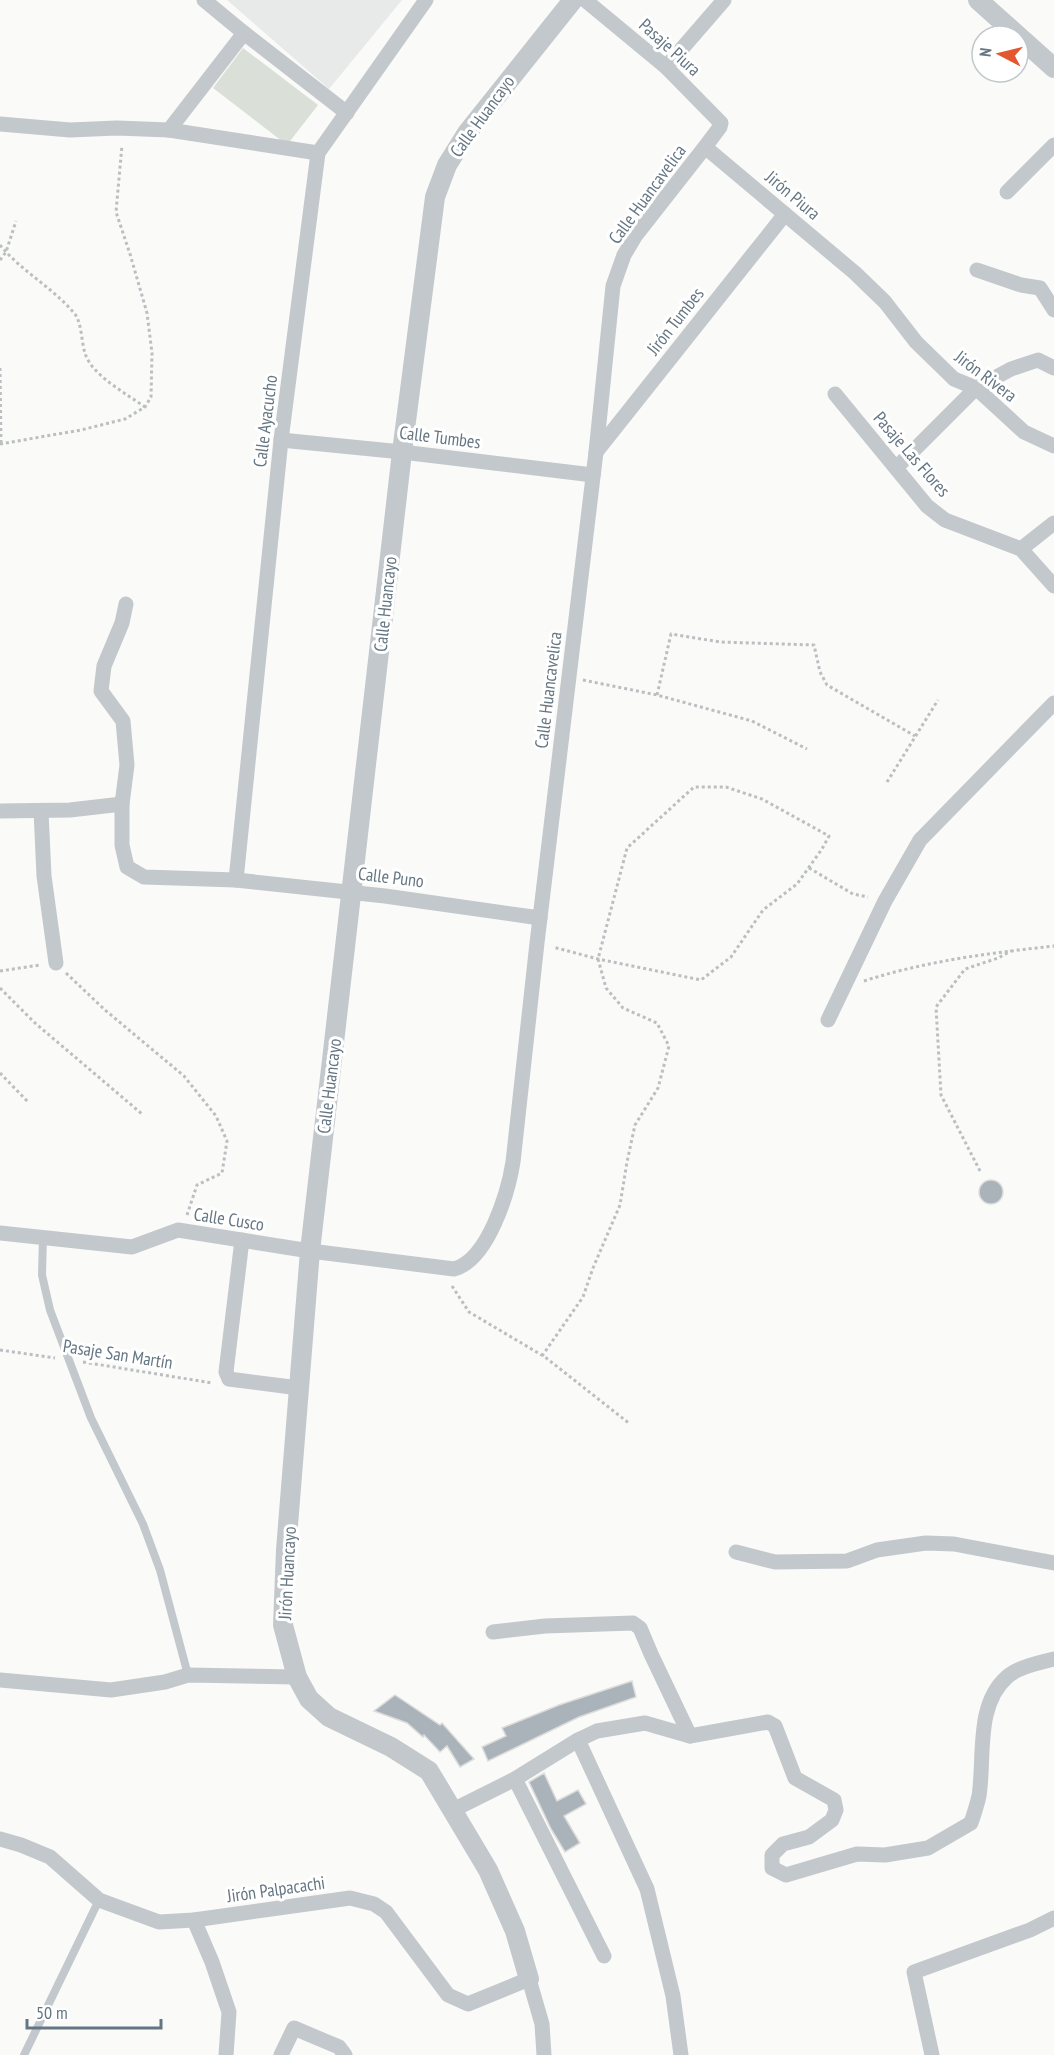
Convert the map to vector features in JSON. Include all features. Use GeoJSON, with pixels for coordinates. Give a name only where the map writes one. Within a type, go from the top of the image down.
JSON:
{"type":"FeatureCollection","features":[{"type":"Feature","properties":{"kind":"street"},"geometry":{"type":"LineString","coordinates":[[204,0],[346,113]]}},
{"type":"Feature","properties":{"kind":"street","name":"Calle Ayacucho"},"geometry":{"type":"LineString","coordinates":[[236,880],[281,440],[318,153],[426,0]]}},
{"type":"Feature","properties":{"kind":"street","name":"Calle Huancayo"},"geometry":{"type":"LineString","coordinates":[[310,1251],[402,452],[435,197],[442,176],[467,133],[573,0]]}},
{"type":"Feature","properties":{"kind":"street","name":"Pasaje Piura"},"geometry":{"type":"LineString","coordinates":[[585,0],[666,67],[719,120],[720,127]]}},
{"type":"Feature","properties":{"kind":"street"},"geometry":{"type":"LineString","coordinates":[[666,67],[724,0]]}},
{"type":"Feature","properties":{"kind":"street"},"geometry":{"type":"LineString","coordinates":[[978,0],[1054,68]]}},
{"type":"Feature","properties":{"kind":"street"},"geometry":{"type":"LineString","coordinates":[[169,130],[244,33]]}},
{"type":"Feature","properties":{"kind":"street"},"geometry":{"type":"LineString","coordinates":[[0,124],[70,130],[124,128],[169,130],[318,153]]}},
{"type":"Feature","properties":{"kind":"street","name":"Calle Huancavelica"},"geometry":{"type":"LineString","coordinates":[[447,1268],[466,1264],[472,1258],[490,1232],[511,1177],[597,452],[612,296],[620,265],[636,235],[720,127]]}},
{"type":"Feature","properties":{"kind":"street"},"geometry":{"type":"LineString","coordinates":[[1007,192],[1054,145]]}},
{"type":"Feature","properties":{"kind":"street","name":"Jirón Piura"},"geometry":{"type":"LineString","coordinates":[[705,147],[855,273]]}},
{"type":"Feature","properties":{"kind":"street","name":"Jirón Tumbes"},"geometry":{"type":"LineString","coordinates":[[597,452],[785,214]]}},
{"type":"Feature","properties":{"kind":"street"},"geometry":{"type":"LineString","coordinates":[[977,270],[1021,285],[1040,288],[1054,310]]}},
{"type":"Feature","properties":{"kind":"street","name":"Jirón Rivera"},"geometry":{"type":"LineString","coordinates":[[855,273],[885,302],[916,342],[954,379],[976,388],[1024,432],[1054,446]]}},
{"type":"Feature","properties":{"kind":"street"},"geometry":{"type":"LineString","coordinates":[[897,468],[976,388],[1011,369],[1038,360],[1054,368]]}},
{"type":"Feature","properties":{"kind":"street","name":"Pasaje Las Flores"},"geometry":{"type":"LineString","coordinates":[[835,394],[927,506],[945,519],[1021,549],[1054,586]]}},
{"type":"Feature","properties":{"kind":"street","name":"Calle Tumbes"},"geometry":{"type":"LineString","coordinates":[[281,440],[593,475]]}},
{"type":"Feature","properties":{"kind":"street"},"geometry":{"type":"LineString","coordinates":[[1021,549],[1054,523]]}},
{"type":"Feature","properties":{"kind":"street"},"geometry":{"type":"LineString","coordinates":[[0,811],[41,811],[122,804],[127,765],[123,721],[101,691],[104,666],[122,623],[126,604]]}},
{"type":"Feature","properties":{"kind":"street"},"geometry":{"type":"LineString","coordinates":[[828,1020],[885,901],[920,840],[1054,703]]}},
{"type":"Feature","properties":{"kind":"street","name":"Calle Puno"},"geometry":{"type":"LineString","coordinates":[[122,804],[122,845],[127,867],[144,877],[236,880],[352,892],[540,918]]}},
{"type":"Feature","properties":{"kind":"street"},"geometry":{"type":"LineString","coordinates":[[41,811],[44,876],[56,963]]}},
{"type":"Feature","properties":{"kind":"street","name":"Calle Cusco"},"geometry":{"type":"LineString","coordinates":[[0,1233],[132,1247],[178,1230],[310,1251],[447,1268]]}},
{"type":"Feature","properties":{"kind":"street"},"geometry":{"type":"LineString","coordinates":[[242,1240],[226,1372],[229,1379],[299,1388]]}},
{"type":"Feature","properties":{"kind":"street","name":"Jirón Huancayo"},"geometry":{"type":"LineString","coordinates":[[310,1251],[286,1550],[283,1625],[297,1677],[309,1699],[329,1717],[391,1747],[429,1771],[488,1870],[515,1931],[529,1979]]}},
{"type":"Feature","properties":{"kind":"street"},"geometry":{"type":"LineString","coordinates":[[736,1552],[775,1562],[848,1561],[877,1550],[926,1543],[954,1544],[1054,1563]]}},
{"type":"Feature","properties":{"kind":"street"},"geometry":{"type":"LineString","coordinates":[[493,1632],[545,1626],[633,1623],[640,1628],[690,1736]]}},
{"type":"Feature","properties":{"kind":"street"},"geometry":{"type":"LineString","coordinates":[[453,1809],[515,1779],[578,1740],[597,1731],[645,1723],[690,1736],[768,1722],[775,1726],[795,1778],[834,1800],[836,1810],[832,1820],[809,1836],[783,1844],[772,1855],[771,1868],[786,1875],[857,1854],[885,1856],[928,1848],[971,1822],[979,1797],[985,1720],[991,1697],[1007,1676],[1032,1665],[1054,1659]]}},
{"type":"Feature","properties":{"kind":"street"},"geometry":{"type":"LineString","coordinates":[[0,1680],[111,1690],[165,1682],[188,1675],[297,1677]]}},
{"type":"Feature","properties":{"kind":"street"},"geometry":{"type":"LineString","coordinates":[[578,1740],[647,1889],[673,1996],[681,2055]]}},
{"type":"Feature","properties":{"kind":"street"},"geometry":{"type":"LineString","coordinates":[[515,1779],[604,1956]]}},
{"type":"Feature","properties":{"kind":"street","name":"Jirón Palpacachi"},"geometry":{"type":"LineString","coordinates":[[0,1839],[50,1857],[99,1900],[159,1922],[194,1920],[350,1898],[374,1904],[386,1912],[448,1995],[468,2004],[529,1979]]}},
{"type":"Feature","properties":{"kind":"street"},"geometry":{"type":"LineString","coordinates":[[932,2055],[914,1972],[1030,1930],[1054,1918]]}},
{"type":"Feature","properties":{"kind":"street"},"geometry":{"type":"LineString","coordinates":[[194,1920],[212,1962],[229,2012],[226,2055]]}},
{"type":"Feature","properties":{"kind":"street"},"geometry":{"type":"LineString","coordinates":[[529,1979],[542,2024],[544,2055]]}},
{"type":"Feature","properties":{"kind":"street"},"geometry":{"type":"LineString","coordinates":[[281,2055],[294,2028],[339,2047],[345,2055]]}},
{"type":"Feature","properties":{"kind":"lane"},"geometry":{"type":"LineString","coordinates":[[43,1237],[42,1275],[50,1310],[91,1418],[143,1524],[160,1570],[188,1675]]}},
{"type":"Feature","properties":{"kind":"lane"},"geometry":{"type":"LineString","coordinates":[[24,2055],[99,1900]]}},
{"type":"Feature","properties":{"kind":"path"},"geometry":{"type":"LineString","coordinates":[[0,368],[1,444],[125,420],[145,407],[151,397],[152,353],[147,313],[116,212],[124,128]]}},
{"type":"Feature","properties":{"kind":"path"},"geometry":{"type":"LineString","coordinates":[[0,260],[6,252],[16,221]]}},
{"type":"Feature","properties":{"kind":"path"},"geometry":{"type":"LineString","coordinates":[[0,245],[76,315],[85,356],[103,377],[145,407]]}},
{"type":"Feature","properties":{"kind":"path"},"geometry":{"type":"LineString","coordinates":[[657,695],[671,634],[720,642],[814,645],[820,672],[827,685],[915,736]]}},
{"type":"Feature","properties":{"kind":"path"},"geometry":{"type":"LineString","coordinates":[[569,678],[657,695],[752,721],[807,749]]}},
{"type":"Feature","properties":{"kind":"path"},"geometry":{"type":"LineString","coordinates":[[886,782],[938,700]]}},
{"type":"Feature","properties":{"kind":"path"},"geometry":{"type":"LineString","coordinates":[[537,943],[598,959],[701,980],[731,957],[763,910],[797,884],[829,836],[762,799],[726,787],[694,787],[627,848],[598,959],[606,988],[623,1008],[657,1023],[669,1046],[658,1088],[635,1125],[620,1205],[592,1268],[583,1298],[542,1356]]}},
{"type":"Feature","properties":{"kind":"path"},"geometry":{"type":"LineString","coordinates":[[809,868],[853,894],[885,901]]}},
{"type":"Feature","properties":{"kind":"path"},"geometry":{"type":"LineString","coordinates":[[842,988],[904,969],[973,956],[1054,946]]}},
{"type":"Feature","properties":{"kind":"path"},"geometry":{"type":"LineString","coordinates":[[980,1171],[941,1095],[936,1007],[965,969],[1011,951]]}},
{"type":"Feature","properties":{"kind":"path"},"geometry":{"type":"LineString","coordinates":[[0,971],[56,963],[105,1010],[184,1076],[216,1116],[227,1141],[222,1173],[197,1185],[187,1213],[186,1232]]}},
{"type":"Feature","properties":{"kind":"path"},"geometry":{"type":"LineString","coordinates":[[0,988],[35,1023],[142,1114]]}},
{"type":"Feature","properties":{"kind":"path"},"geometry":{"type":"LineString","coordinates":[[0,1073],[29,1103]]}},
{"type":"Feature","properties":{"kind":"path"},"geometry":{"type":"LineString","coordinates":[[447,1268],[469,1312],[542,1356],[630,1424]]}},
{"type":"Feature","properties":{"kind":"path","name":"Pasaje San Martín"},"geometry":{"type":"LineString","coordinates":[[0,1350],[224,1385],[229,1379]]}},
{"type":"Feature","properties":{"kind":"shaded area"},"geometry":{"type":"Polygon","coordinates":[[[227,0],[402,0],[329,89],[227,0]]]}},
{"type":"Feature","properties":{"kind":"shaded area"},"geometry":{"type":"Polygon","coordinates":[[[243,48],[318,105],[287,145],[213,88],[243,48]]]}},
{"type":"Feature","properties":{"kind":"building"},"geometry":{"type":"Polygon","coordinates":[[[991,1180],[1000,1183],[1003,1192],[1000,1201],[991,1204],[982,1201],[979,1192],[982,1183],[991,1180]]]}},
{"type":"Feature","properties":{"kind":"building"},"geometry":{"type":"Polygon","coordinates":[[[632,1681],[636,1697],[579,1717],[488,1761],[482,1747],[506,1736],[502,1728],[559,1705],[632,1681]]]}},
{"type":"Feature","properties":{"kind":"building"},"geometry":{"type":"Polygon","coordinates":[[[395,1695],[440,1725],[442,1723],[474,1759],[460,1767],[447,1746],[440,1752],[424,1735],[423,1737],[407,1723],[374,1711],[395,1695]]]}},
{"type":"Feature","properties":{"kind":"building"},"geometry":{"type":"Polygon","coordinates":[[[544,1773],[557,1801],[578,1790],[586,1804],[564,1816],[580,1843],[565,1852],[551,1829],[529,1782],[544,1773]]]}}]}
